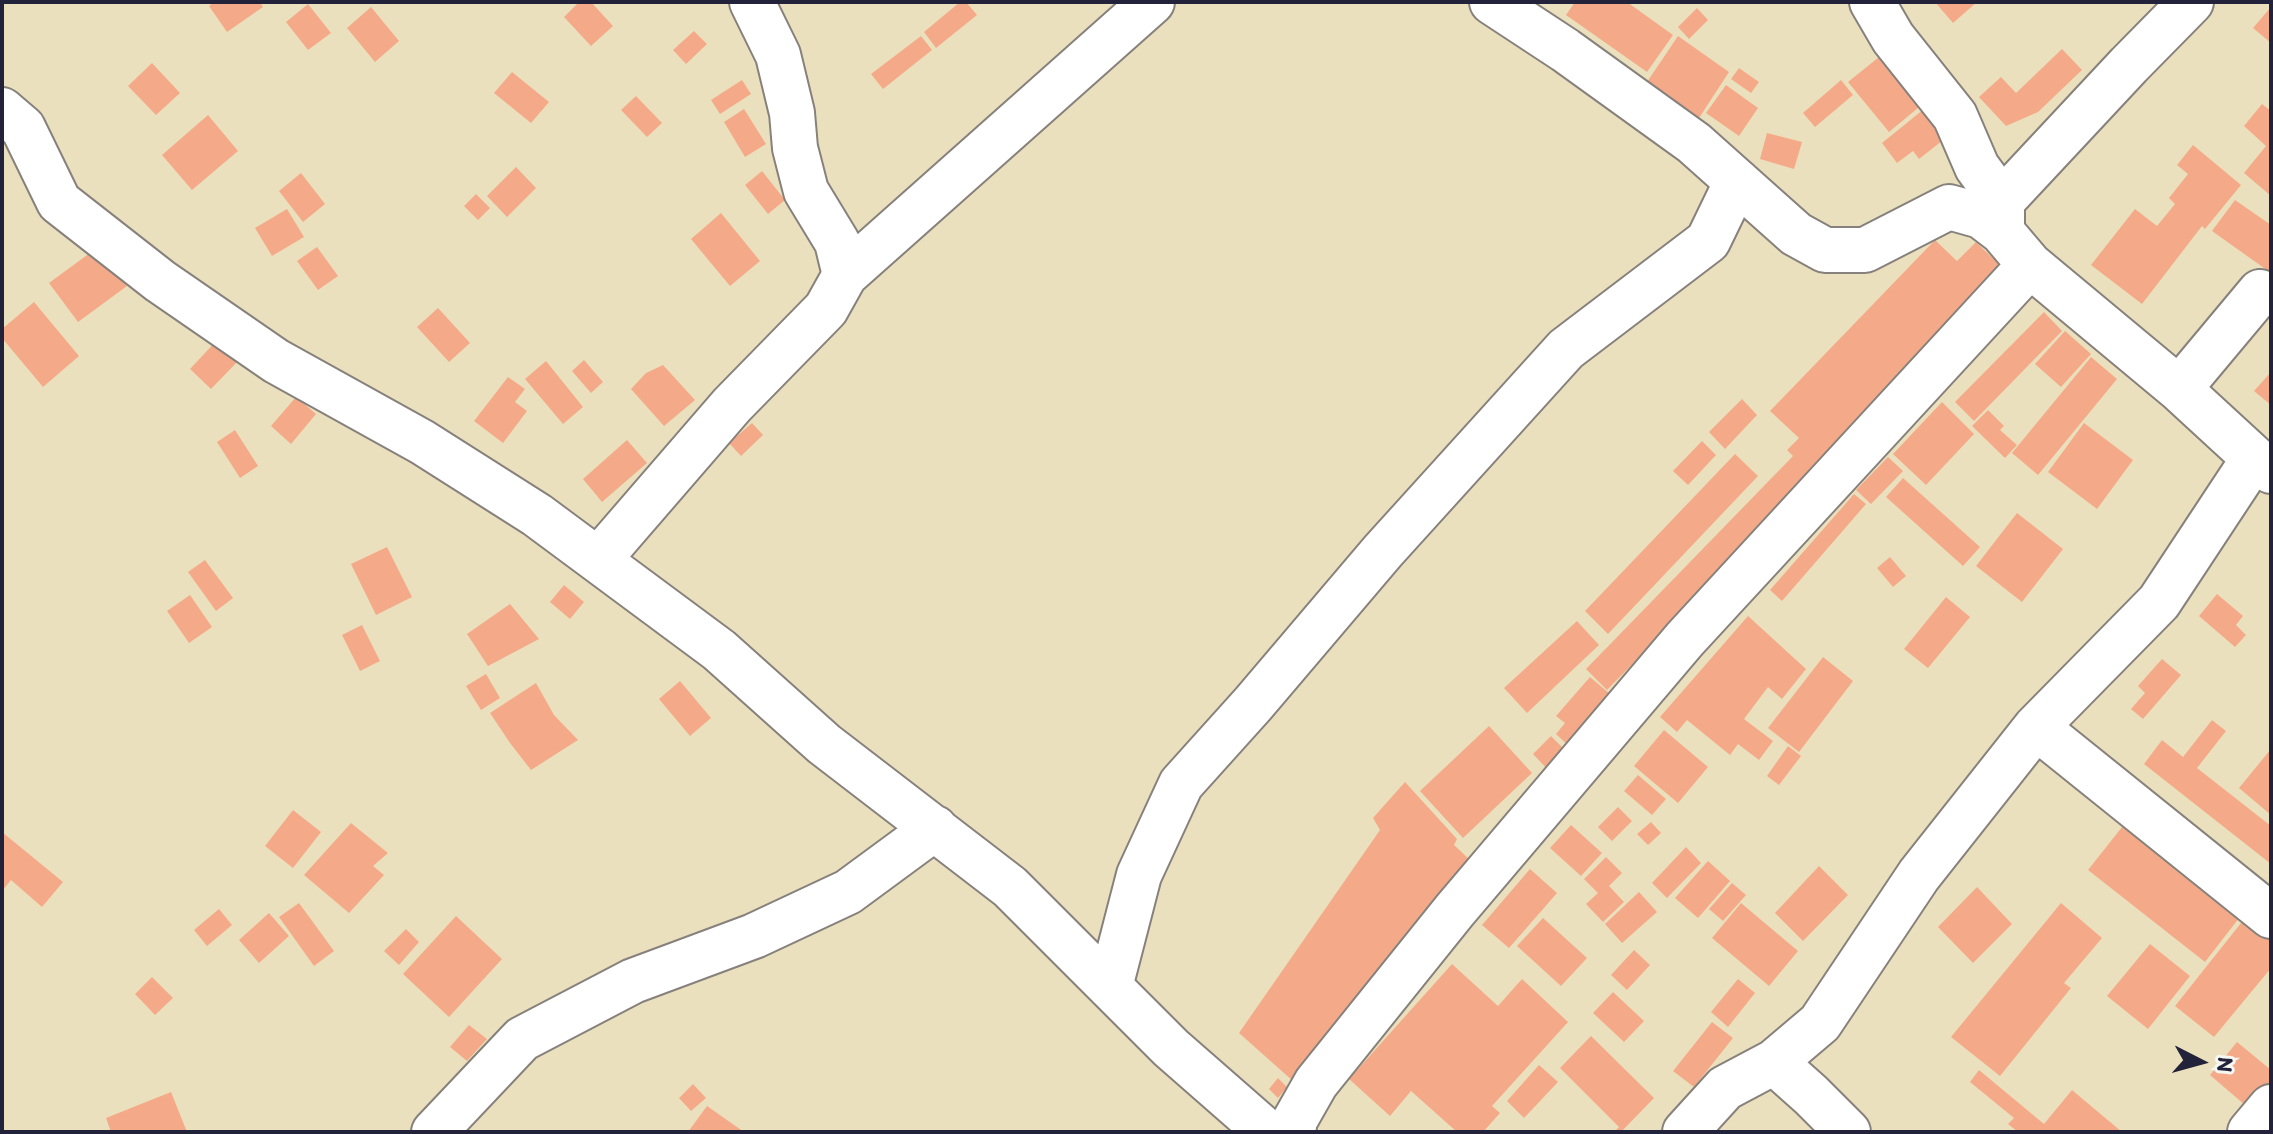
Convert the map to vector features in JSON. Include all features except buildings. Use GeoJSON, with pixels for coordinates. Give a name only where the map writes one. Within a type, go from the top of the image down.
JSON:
{"type":"FeatureCollection","features":[{"type":"Feature","properties":{"kind":"street"},"geometry":{"type":"LineString","coordinates":[[752,2],[778,55],[806,191],[837,242],[845,275]]}},
{"type":"Feature","properties":{"kind":"street"},"geometry":{"type":"LineString","coordinates":[[598,560],[732,405],[826,309],[845,275],[1152,2]]}},
{"type":"Feature","properties":{"kind":"street"},"geometry":{"type":"LineString","coordinates":[[1492,2],[1681,133],[1796,234],[1825,250],[1865,250],[1949,207],[1981,216],[2002,216],[2129,65],[2191,2]]}},
{"type":"Feature","properties":{"kind":"street"},"geometry":{"type":"LineString","coordinates":[[1685,1132],[1725,1088],[1774,1062],[1820,1023],[1919,875],[2036,727],[2159,602],[2263,465],[2179,389],[2030,265],[1977,167],[1955,116],[1893,38],[1872,2]]}},
{"type":"Feature","properties":{"kind":"street"},"geometry":{"type":"LineString","coordinates":[[2,110],[23,128],[59,202],[160,281],[276,361],[422,442],[537,515],[719,650],[824,744],[1010,887],[1171,1048],[1267,1132]]}},
{"type":"Feature","properties":{"kind":"street"},"geometry":{"type":"LineString","coordinates":[[1110,987],[1139,875],[1181,784],[1383,551],[1566,349],[1708,241],[1737,181]]}},
{"type":"Feature","properties":{"kind":"street"},"geometry":{"type":"LineString","coordinates":[[1293,1132],[1295,1120],[1316,1083],[1455,910],[1685,639],[2030,265]]}},
{"type":"Feature","properties":{"kind":"street"},"geometry":{"type":"LineString","coordinates":[[2179,389],[2260,292]]}},
{"type":"Feature","properties":{"kind":"street"},"geometry":{"type":"LineString","coordinates":[[2036,727],[2271,916]]}},
{"type":"Feature","properties":{"kind":"street"},"geometry":{"type":"LineString","coordinates":[[434,1132],[522,1039],[633,981],[754,936],[848,892],[935,828]]}},
{"type":"Feature","properties":{"kind":"street"},"geometry":{"type":"LineString","coordinates":[[1774,1062],[1848,1132]]}},
{"type":"Feature","properties":{"kind":"street"},"geometry":{"type":"LineString","coordinates":[[2250,1132],[2271,1107]]}}]}
